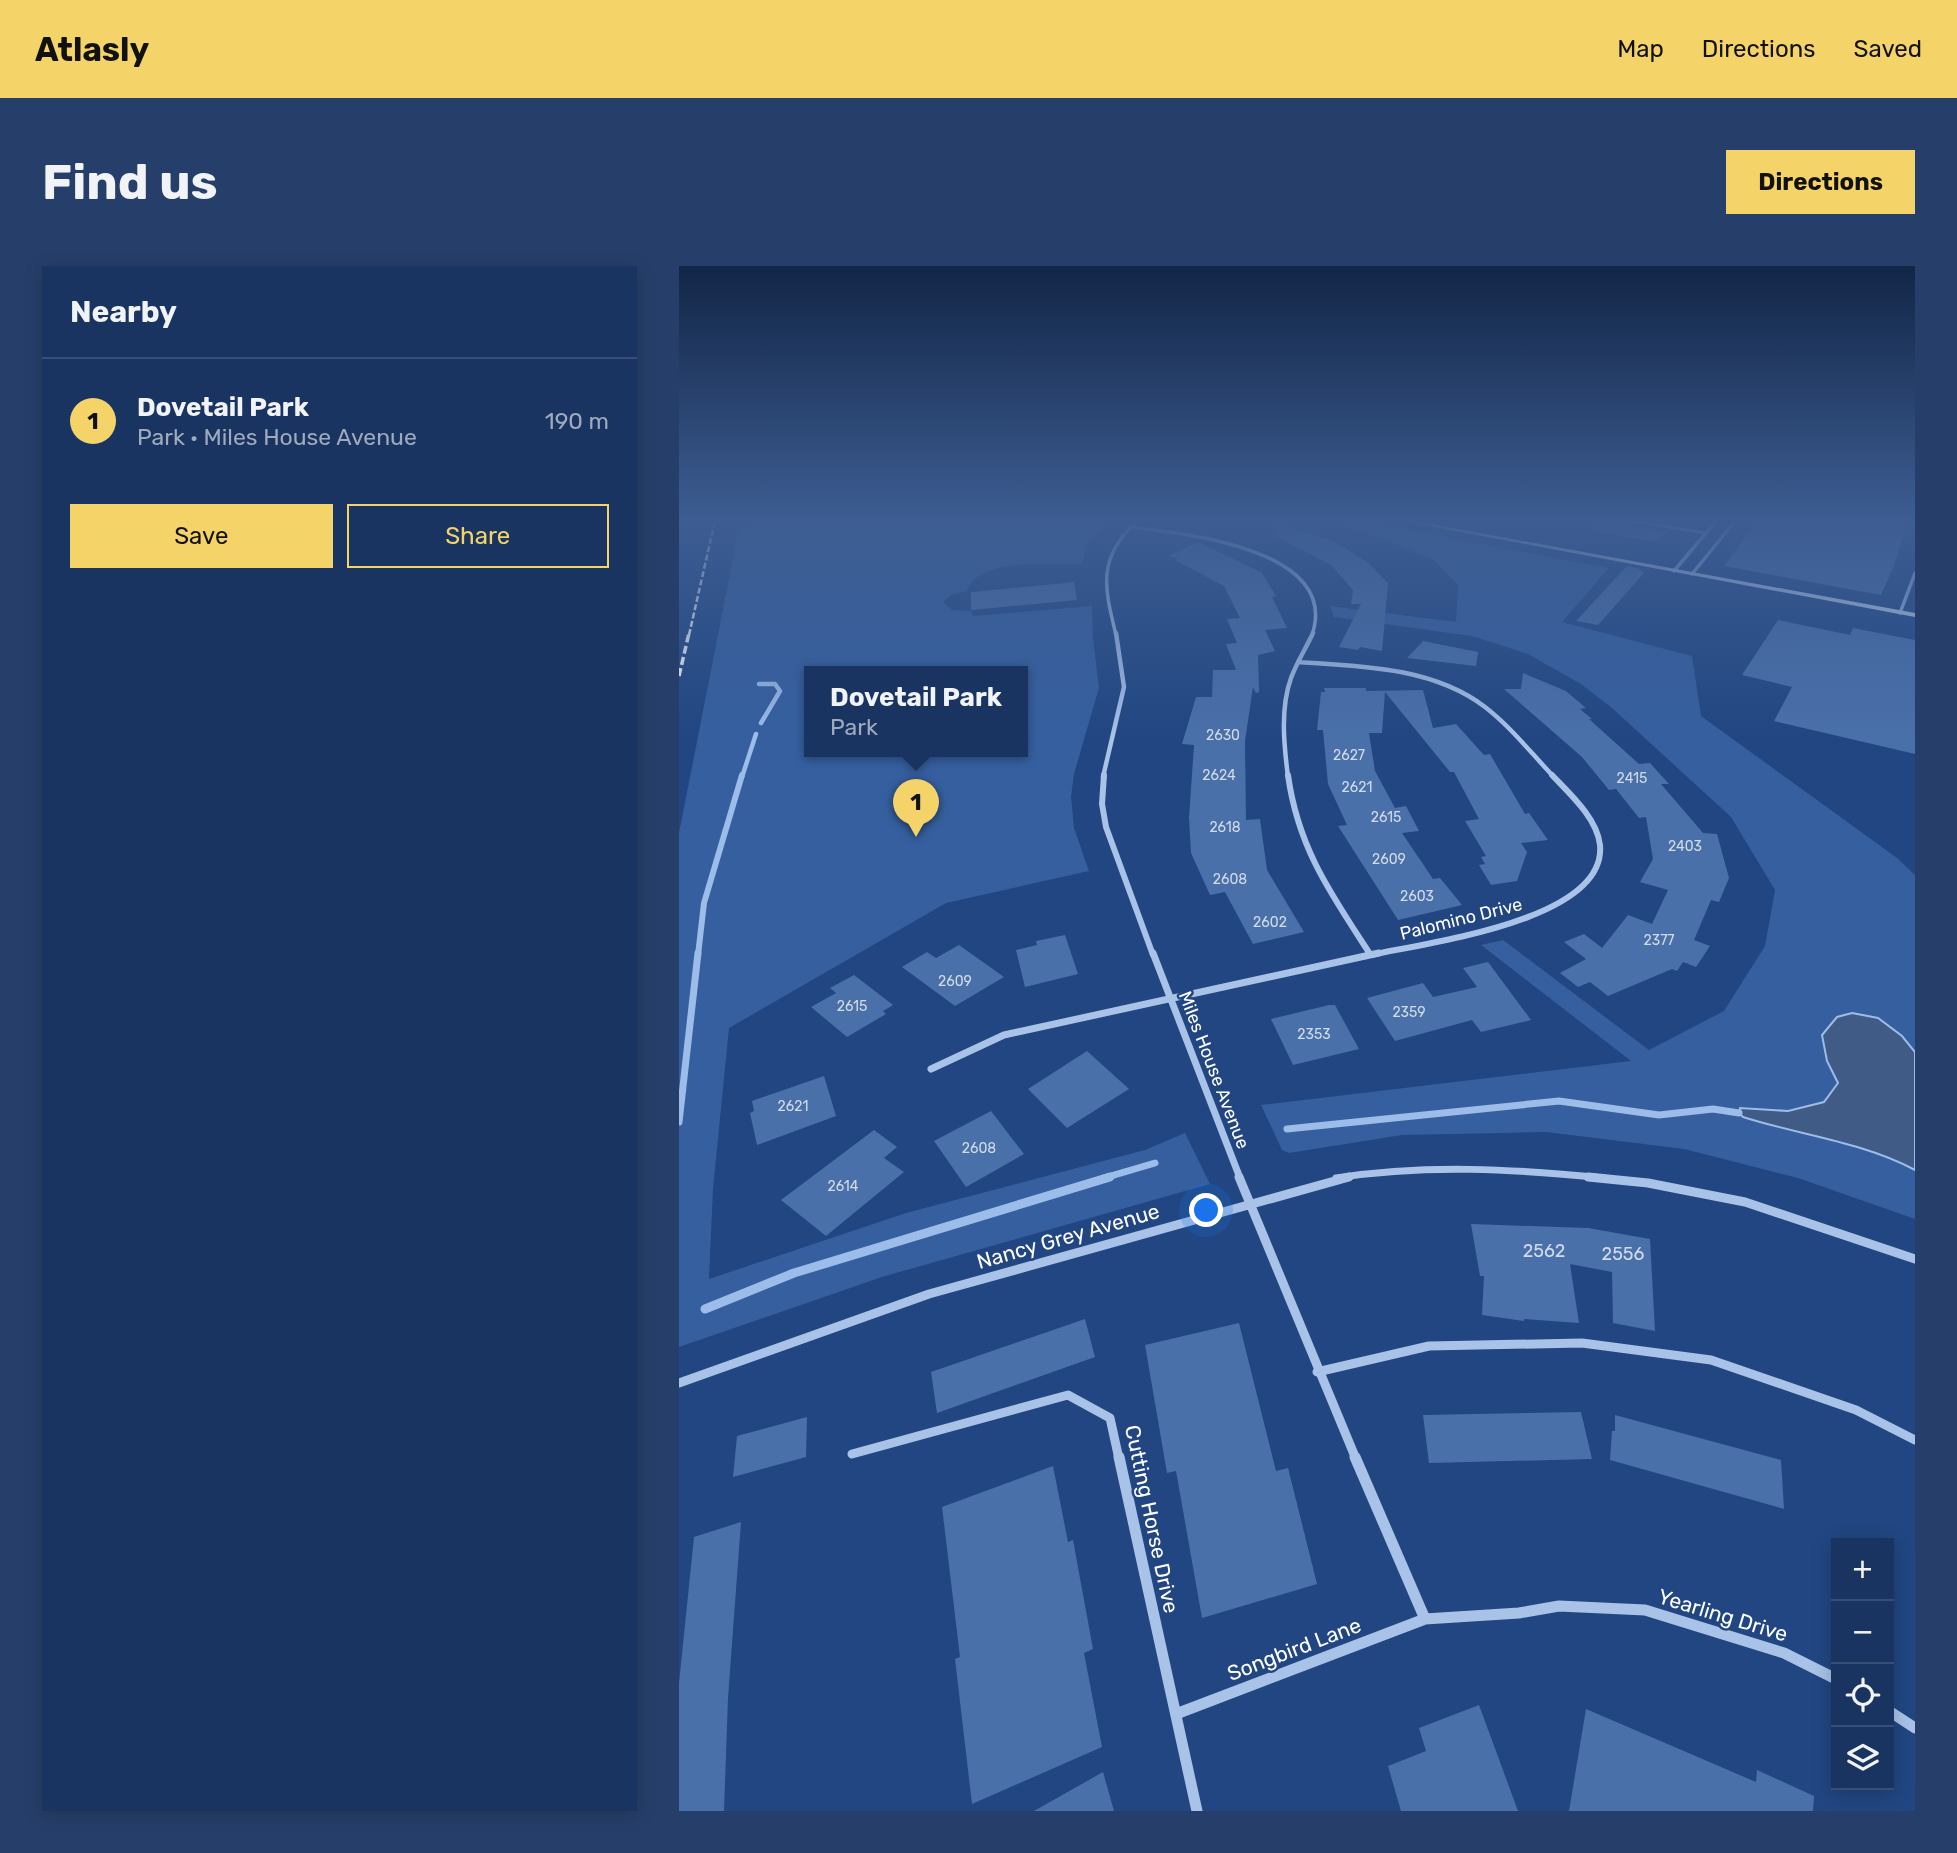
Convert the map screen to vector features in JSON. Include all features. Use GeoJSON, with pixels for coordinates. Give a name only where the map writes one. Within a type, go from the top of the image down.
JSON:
{"type":"FeatureCollection","features":[{"type":"Feature","properties":{"kind":"main road"},"geometry":{"type":"LineString","coordinates":[[1794,593],[1915,615]]}},
{"type":"Feature","properties":{"kind":"street","name":"Miles House Avenue"},"geometry":{"type":"LineString","coordinates":[[1108,593],[1125,680],[1101,789],[1104,818],[1248,1204],[1317,1372],[1425,1619]]}},
{"type":"Feature","properties":{"kind":"street"},"geometry":{"type":"LineString","coordinates":[[1310,593],[1318,613],[1288,689],[1285,746],[1288,780],[1298,823],[1315,868],[1370,954]]}},
{"type":"Feature","properties":{"kind":"street"},"geometry":{"type":"LineString","coordinates":[[1900,613],[1907,593]]}},
{"type":"Feature","properties":{"kind":"street","name":"Palomino Drive"},"geometry":{"type":"LineString","coordinates":[[931,1069],[1004,1035],[1512,923],[1548,911],[1589,880],[1599,863],[1599,844],[1594,825],[1486,706],[1461,692],[1408,675],[1298,662]]}},
{"type":"Feature","properties":{"kind":"street","name":"Nancy Grey Avenue"},"geometry":{"type":"LineString","coordinates":[[679,1383],[929,1294],[1337,1178],[1414,1169],[1515,1169],[1648,1183],[1745,1202],[1915,1259]]}},
{"type":"Feature","properties":{"kind":"street"},"geometry":{"type":"LineString","coordinates":[[1317,1372],[1429,1346],[1582,1343],[1711,1360],[1856,1410],[1915,1440]]}},
{"type":"Feature","properties":{"kind":"street","name":"Cutting Horse Drive"},"geometry":{"type":"LineString","coordinates":[[852,1454],[1068,1395],[1110,1418],[1197,1811]]}},
{"type":"Feature","properties":{"kind":"street","name":"Yearling Drive"},"geometry":{"type":"LineString","coordinates":[[1425,1619],[1519,1612],[1559,1606],[1645,1610],[1744,1639],[1831,1677]]}},
{"type":"Feature","properties":{"kind":"street","name":"Songbird Lane"},"geometry":{"type":"LineString","coordinates":[[1175,1714],[1425,1619]]}},
{"type":"Feature","properties":{"kind":"street"},"geometry":{"type":"LineString","coordinates":[[1894,1714],[1915,1728]]}},
{"type":"Feature","properties":{"kind":"shaded area"},"geometry":{"type":"Polygon","coordinates":[[[726,593],[959,593],[951,595],[943,602],[952,610],[971,611],[973,616],[1092,606],[1099,688],[1074,774],[1071,797],[1074,828],[1089,871],[946,903],[729,1028],[713,1189],[709,1279],[906,1213],[1145,1150],[1185,1133],[1210,1184],[882,1277],[679,1347],[679,833],[726,593]]]}},
{"type":"Feature","properties":{"kind":"shaded area"},"geometry":{"type":"Polygon","coordinates":[[[1458,593],[1587,593],[1562,622],[1692,656],[1701,716],[1897,858],[1915,875],[1915,1219],[1798,1178],[1684,1149],[1546,1132],[1402,1135],[1289,1153],[1282,1150],[1261,1105],[1631,1061],[1481,945],[1503,940],[1649,1050],[1724,1011],[1765,946],[1775,890],[1731,817],[1612,708],[1581,684],[1528,654],[1472,636],[1334,617],[1330,606],[1456,622],[1458,593]]]}},
{"type":"Feature","properties":{"kind":"shaded area"},"geometry":{"type":"Polygon","coordinates":[[[1852,1013],[1878,1018],[1902,1036],[1915,1052],[1915,1170],[1874,1152],[1743,1117],[1739,1113],[1740,1108],[1788,1111],[1824,1102],[1838,1083],[1827,1061],[1822,1035],[1837,1017],[1852,1013]]]}},
{"type":"Feature","properties":{"kind":"building"},"geometry":{"type":"Polygon","coordinates":[[[971,593],[1076,593],[1077,600],[971,610],[971,593]]]}},
{"type":"Feature","properties":{"kind":"building"},"geometry":{"type":"Polygon","coordinates":[[[1228,593],[1274,593],[1276,596],[1272,597],[1287,628],[1265,630],[1275,651],[1258,655],[1259,692],[1256,693],[1253,687],[1245,741],[1246,820],[1260,819],[1267,870],[1304,932],[1253,944],[1225,892],[1210,895],[1191,853],[1189,818],[1194,745],[1182,744],[1196,697],[1212,697],[1213,670],[1236,670],[1226,644],[1237,643],[1227,619],[1240,618],[1228,593]]]}},
{"type":"Feature","properties":{"kind":"building"},"geometry":{"type":"Polygon","coordinates":[[[1353,593],[1387,593],[1382,651],[1339,647],[1361,604],[1351,604],[1353,593]]]}},
{"type":"Feature","properties":{"kind":"building"},"geometry":{"type":"Polygon","coordinates":[[[1602,593],[1626,593],[1598,625],[1576,621],[1602,593]]]}},
{"type":"Feature","properties":{"kind":"building"},"geometry":{"type":"Polygon","coordinates":[[[1778,620],[1850,635],[1853,628],[1915,640],[1915,754],[1774,721],[1792,687],[1742,675],[1778,620]]]}},
{"type":"Feature","properties":{"kind":"building"},"geometry":{"type":"Polygon","coordinates":[[[1423,641],[1478,652],[1476,666],[1407,658],[1423,641]]]}},
{"type":"Feature","properties":{"kind":"building"},"geometry":{"type":"Polygon","coordinates":[[[1523,673],[1566,691],[1586,708],[1580,709],[1592,719],[1589,719],[1639,764],[1650,763],[1669,784],[1661,784],[1703,833],[1717,834],[1729,878],[1719,902],[1711,900],[1694,940],[1710,946],[1696,967],[1683,962],[1677,971],[1672,969],[1608,996],[1590,982],[1578,987],[1560,973],[1586,959],[1564,942],[1584,934],[1602,948],[1628,915],[1652,924],[1668,890],[1640,882],[1653,859],[1646,817],[1639,818],[1616,789],[1609,790],[1582,757],[1504,689],[1521,689],[1523,673]]]}},
{"type":"Feature","properties":{"kind":"building"},"geometry":{"type":"Polygon","coordinates":[[[1324,688],[1366,688],[1366,691],[1423,690],[1433,728],[1456,724],[1484,755],[1490,754],[1525,814],[1529,813],[1548,840],[1521,843],[1527,852],[1517,881],[1491,885],[1479,865],[1485,864],[1481,857],[1486,856],[1465,821],[1479,819],[1454,772],[1450,772],[1385,692],[1382,733],[1369,733],[1375,771],[1395,808],[1406,806],[1419,831],[1402,833],[1433,879],[1440,878],[1462,905],[1398,920],[1338,826],[1347,825],[1328,784],[1323,730],[1317,730],[1321,692],[1325,692],[1324,688]]]}},
{"type":"Feature","properties":{"kind":"building"},"geometry":{"type":"Polygon","coordinates":[[[1065,935],[1078,974],[1025,987],[1016,950],[1037,945],[1036,941],[1065,935]]]}},
{"type":"Feature","properties":{"kind":"building"},"geometry":{"type":"Polygon","coordinates":[[[959,945],[1004,977],[955,1006],[902,967],[927,952],[936,958],[959,945]]]}},
{"type":"Feature","properties":{"kind":"building"},"geometry":{"type":"Polygon","coordinates":[[[1488,962],[1531,1020],[1481,1032],[1472,1020],[1395,1041],[1367,998],[1423,983],[1433,997],[1477,987],[1463,968],[1488,962]]]}},
{"type":"Feature","properties":{"kind":"building"},"geometry":{"type":"Polygon","coordinates":[[[854,975],[893,1005],[883,1011],[886,1014],[847,1037],[811,1007],[836,993],[830,988],[854,975]]]}},
{"type":"Feature","properties":{"kind":"building"},"geometry":{"type":"Polygon","coordinates":[[[1335,1005],[1359,1049],[1293,1065],[1271,1019],[1335,1005]]]}},
{"type":"Feature","properties":{"kind":"building"},"geometry":{"type":"Polygon","coordinates":[[[1087,1051],[1129,1089],[1067,1128],[1028,1089],[1087,1051]]]}},
{"type":"Feature","properties":{"kind":"building"},"geometry":{"type":"Polygon","coordinates":[[[824,1076],[836,1116],[757,1145],[750,1113],[754,1111],[752,1101],[824,1076]]]}},
{"type":"Feature","properties":{"kind":"building"},"geometry":{"type":"Polygon","coordinates":[[[991,1111],[1024,1154],[966,1187],[934,1141],[991,1111]]]}},
{"type":"Feature","properties":{"kind":"building"},"geometry":{"type":"Polygon","coordinates":[[[874,1130],[897,1147],[884,1158],[904,1172],[826,1236],[781,1200],[874,1130]]]}},
{"type":"Feature","properties":{"kind":"building"},"geometry":{"type":"Polygon","coordinates":[[[1471,1224],[1588,1228],[1650,1239],[1655,1331],[1613,1323],[1612,1272],[1570,1264],[1579,1323],[1524,1321],[1482,1315],[1484,1276],[1480,1276],[1471,1224]]]}},
{"type":"Feature","properties":{"kind":"building"},"geometry":{"type":"Polygon","coordinates":[[[1085,1319],[1095,1357],[937,1413],[931,1372],[1085,1319]]]}},
{"type":"Feature","properties":{"kind":"building"},"geometry":{"type":"Polygon","coordinates":[[[1239,1323],[1276,1471],[1288,1468],[1317,1584],[1202,1618],[1176,1471],[1167,1473],[1145,1345],[1239,1323]]]}},
{"type":"Feature","properties":{"kind":"building"},"geometry":{"type":"Polygon","coordinates":[[[1581,1412],[1592,1459],[1429,1463],[1423,1415],[1581,1412]]]}},
{"type":"Feature","properties":{"kind":"building"},"geometry":{"type":"Polygon","coordinates":[[[1615,1415],[1781,1460],[1784,1509],[1610,1460],[1615,1415]]]}},
{"type":"Feature","properties":{"kind":"building"},"geometry":{"type":"Polygon","coordinates":[[[807,1417],[806,1457],[733,1477],[737,1436],[807,1417]]]}},
{"type":"Feature","properties":{"kind":"building"},"geometry":{"type":"Polygon","coordinates":[[[1053,1466],[1068,1542],[1073,1540],[1093,1649],[1084,1653],[1102,1747],[972,1804],[955,1659],[960,1657],[942,1507],[1053,1466]]]}},
{"type":"Feature","properties":{"kind":"building"},"geometry":{"type":"Polygon","coordinates":[[[741,1522],[728,1698],[724,1811],[679,1811],[679,1683],[694,1537],[741,1522]]]}},
{"type":"Feature","properties":{"kind":"building"},"geometry":{"type":"Polygon","coordinates":[[[1479,1705],[1518,1811],[1401,1811],[1388,1766],[1426,1751],[1419,1728],[1479,1705]]]}},
{"type":"Feature","properties":{"kind":"building"},"geometry":{"type":"Polygon","coordinates":[[[1586,1709],[1756,1782],[1757,1770],[1814,1796],[1813,1811],[1569,1811],[1586,1709]]]}},
{"type":"Feature","properties":{"kind":"building"},"geometry":{"type":"Polygon","coordinates":[[[1103,1772],[1114,1811],[1034,1811],[1103,1772]]]}},
{"type":"Feature","properties":{"kind":"waterway"},"geometry":{"type":"LineString","coordinates":[[759,684],[775,684],[780,691],[761,723]]}},
{"type":"Feature","properties":{"kind":"waterway"},"geometry":{"type":"LineString","coordinates":[[742,777],[756,734]]}},
{"type":"Feature","properties":{"kind":"waterway"},"geometry":{"type":"LineString","coordinates":[[698,955],[704,903],[742,775]]}},
{"type":"Feature","properties":{"kind":"waterway"},"geometry":{"type":"LineString","coordinates":[[679,1122],[698,953]]}},
{"type":"Feature","properties":{"kind":"waterway"},"geometry":{"type":"LineString","coordinates":[[1287,1129],[1559,1101],[1659,1115],[1713,1109],[1739,1113]]}},
{"type":"Feature","properties":{"kind":"waterway"},"geometry":{"type":"LineString","coordinates":[[1104,1178],[1155,1163]]}},
{"type":"Feature","properties":{"kind":"waterway"},"geometry":{"type":"LineString","coordinates":[[705,1309],[794,1273],[1110,1177]]}},
{"type":"Feature","properties":{"kind":"railway"},"geometry":{"type":"LineString","coordinates":[[689,635],[699,593]]}},
{"type":"Feature","properties":{"kind":"railway"},"geometry":{"type":"LineString","coordinates":[[679,676],[689,633]]}},
{"type":"Feature","properties":{"kind":"place","name":"Dovetail Park"},"geometry":{"type":"Point","coordinates":[916,837]}}]}
